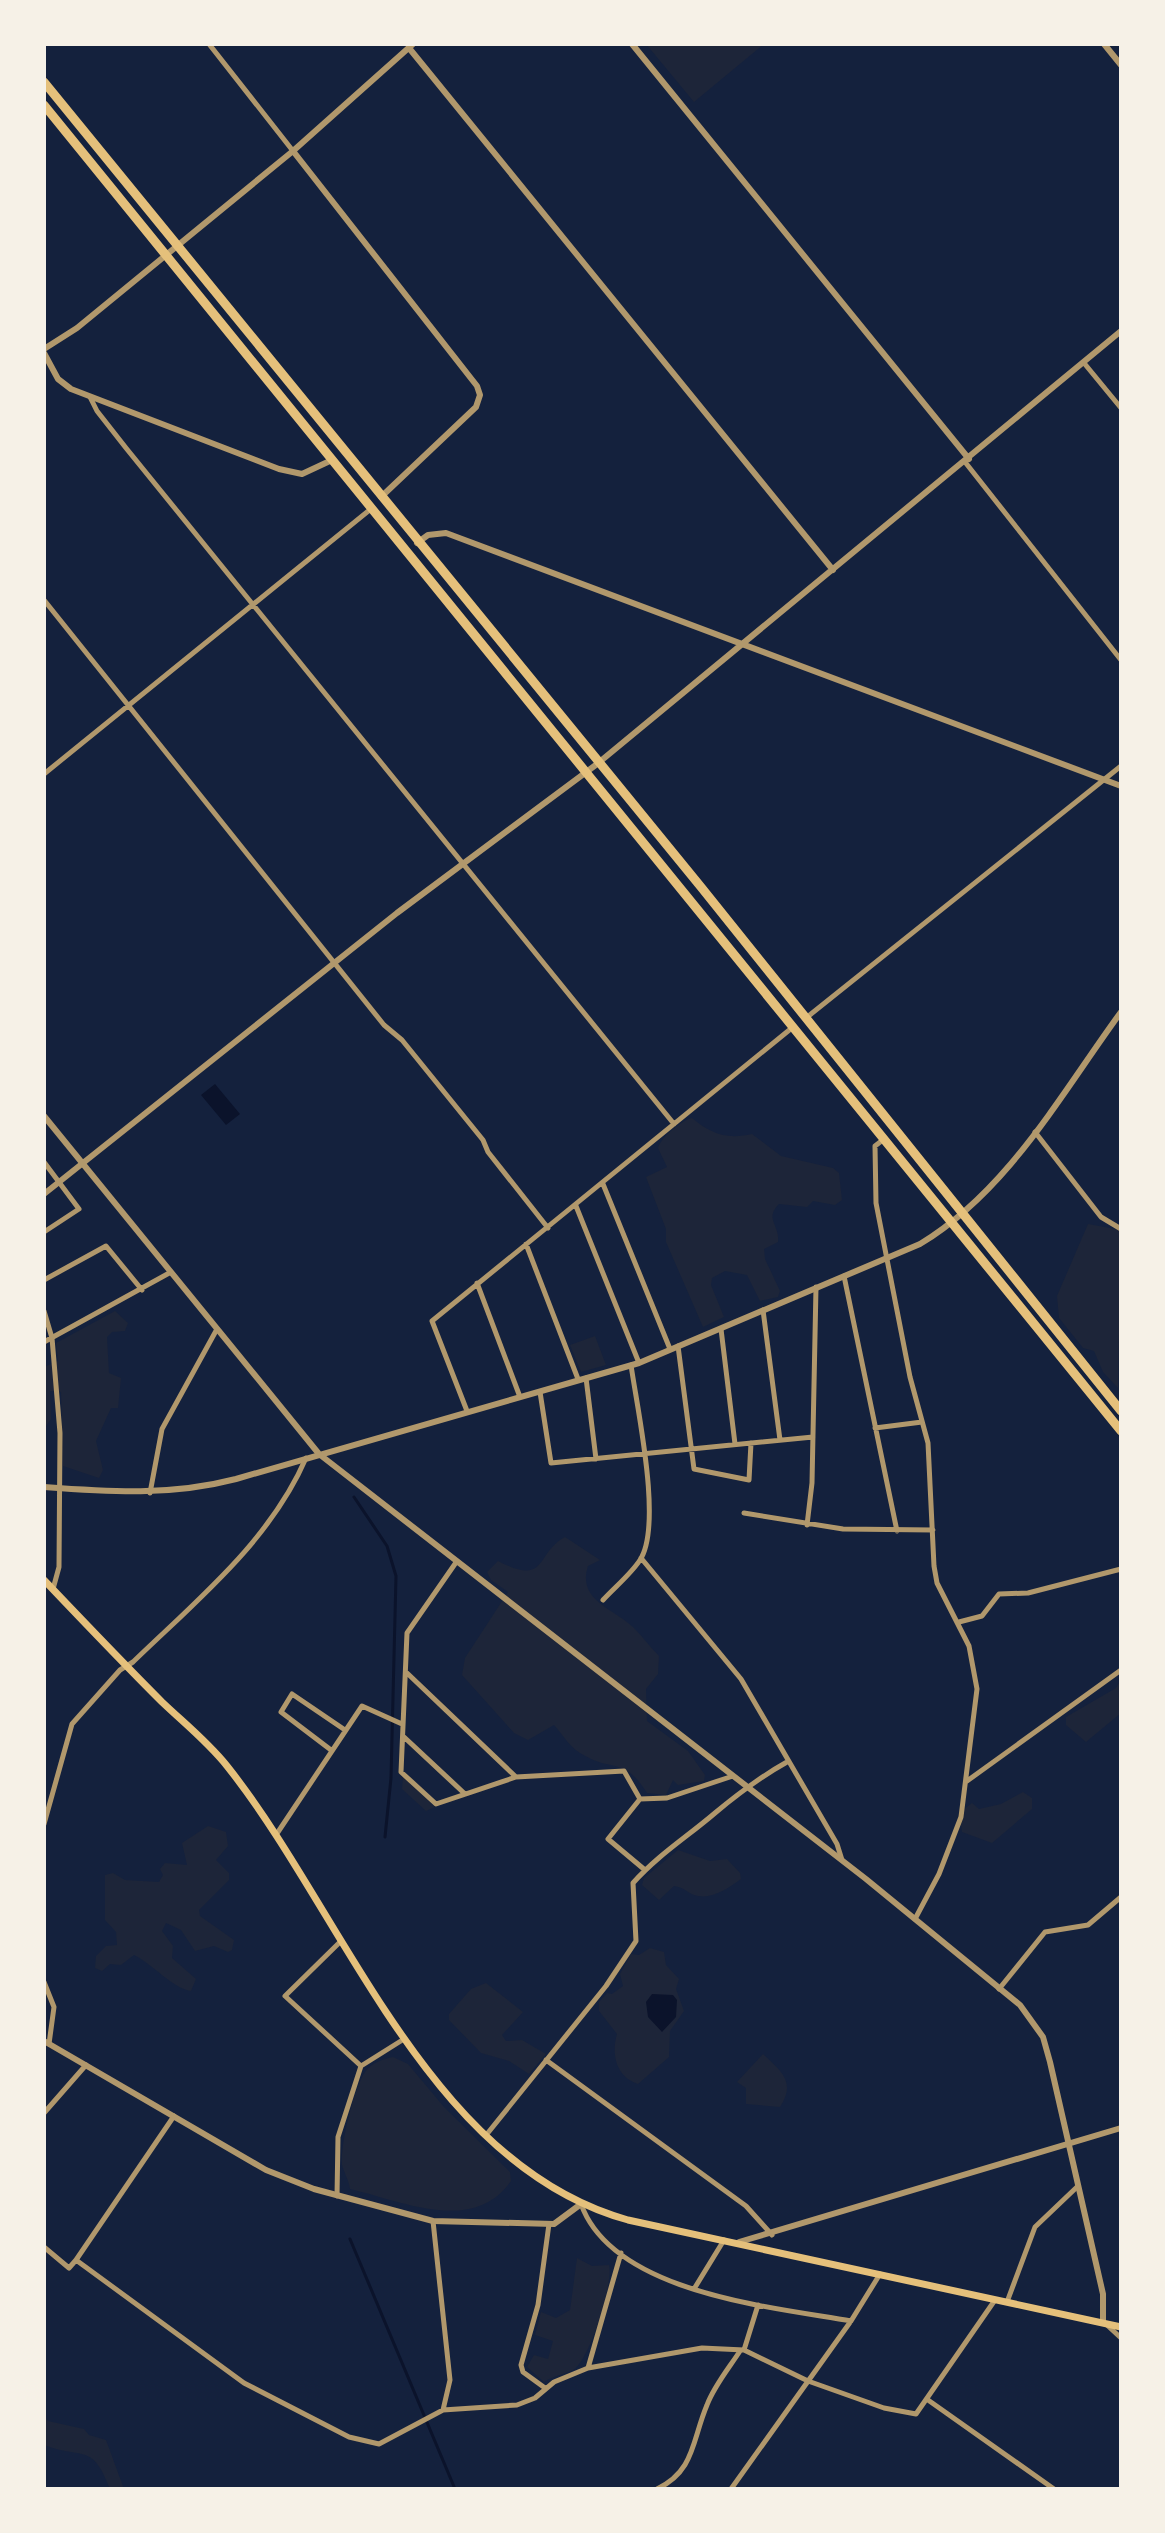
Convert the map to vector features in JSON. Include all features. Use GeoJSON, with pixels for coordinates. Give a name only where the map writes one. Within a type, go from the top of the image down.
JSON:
{"type":"FeatureCollection","features":[{"type":"Feature","properties":{"kind":"highway"},"geometry":{"type":"LineString","coordinates":[[44,82],[1121,1411]]}},
{"type":"Feature","properties":{"kind":"highway"},"geometry":{"type":"LineString","coordinates":[[44,105],[1121,1431]]}},
{"type":"Feature","properties":{"kind":"main road"},"geometry":{"type":"LineString","coordinates":[[44,1580],[226,1764],[276,1835],[404,2039],[443,2089],[487,2134],[536,2176],[581,2204],[628,2220],[1121,2327]]}},
{"type":"Feature","properties":{"kind":"street"},"geometry":{"type":"LineString","coordinates":[[209,44],[477,386],[480,395],[476,407],[381,497]]}},
{"type":"Feature","properties":{"kind":"street"},"geometry":{"type":"LineString","coordinates":[[632,44],[967,460],[1121,660]]}},
{"type":"Feature","properties":{"kind":"street"},"geometry":{"type":"LineString","coordinates":[[1104,44],[1121,65]]}},
{"type":"Feature","properties":{"kind":"street"},"geometry":{"type":"LineString","coordinates":[[332,460],[302,474],[279,469],[64,385],[44,349],[77,328],[293,151],[411,46],[833,570]]}},
{"type":"Feature","properties":{"kind":"street"},"geometry":{"type":"LineString","coordinates":[[44,1194],[62,1183],[335,961],[586,773],[1121,331]]}},
{"type":"Feature","properties":{"kind":"street"},"geometry":{"type":"LineString","coordinates":[[1084,363],[1121,408]]}},
{"type":"Feature","properties":{"kind":"street"},"geometry":{"type":"LineString","coordinates":[[90,396],[97,411],[126,448],[674,1124]]}},
{"type":"Feature","properties":{"kind":"street"},"geometry":{"type":"LineString","coordinates":[[44,774],[372,508]]}},
{"type":"Feature","properties":{"kind":"street"},"geometry":{"type":"LineString","coordinates":[[417,543],[428,535],[446,533],[1121,786]]}},
{"type":"Feature","properties":{"kind":"street"},"geometry":{"type":"LineString","coordinates":[[44,600],[384,1025],[402,1040],[483,1140],[488,1152],[548,1228]]}},
{"type":"Feature","properties":{"kind":"street"},"geometry":{"type":"LineString","coordinates":[[806,1019],[1121,766]]}},
{"type":"Feature","properties":{"kind":"street"},"geometry":{"type":"LineString","coordinates":[[44,1487],[150,1494],[196,1490],[639,1363],[920,1244],[963,1217],[993,1185],[1121,1012]]}},
{"type":"Feature","properties":{"kind":"street"},"geometry":{"type":"LineString","coordinates":[[467,1411],[432,1321],[793,1027]]}},
{"type":"Feature","properties":{"kind":"street"},"geometry":{"type":"LineString","coordinates":[[44,1116],[319,1454],[843,1861],[1020,2005],[1043,2037],[1103,2294],[1103,2322],[1121,2338]]}},
{"type":"Feature","properties":{"kind":"street"},"geometry":{"type":"LineString","coordinates":[[1034,1131],[1101,1217],[1121,1229]]}},
{"type":"Feature","properties":{"kind":"street"},"geometry":{"type":"LineString","coordinates":[[884,1139],[875,1146],[876,1203],[931,1466],[937,1583],[959,1622],[975,1669],[977,1689],[967,1745],[966,1781],[951,1845],[915,1919]]}},
{"type":"Feature","properties":{"kind":"street"},"geometry":{"type":"LineString","coordinates":[[44,1162],[79,1209],[44,1232]]}},
{"type":"Feature","properties":{"kind":"street"},"geometry":{"type":"LineString","coordinates":[[603,1184],[670,1349]]}},
{"type":"Feature","properties":{"kind":"street"},"geometry":{"type":"LineString","coordinates":[[576,1206],[639,1363]]}},
{"type":"Feature","properties":{"kind":"street"},"geometry":{"type":"LineString","coordinates":[[526,1244],[582,1379],[596,1459]]}},
{"type":"Feature","properties":{"kind":"street"},"geometry":{"type":"LineString","coordinates":[[44,1280],[106,1246],[142,1290]]}},
{"type":"Feature","properties":{"kind":"street"},"geometry":{"type":"LineString","coordinates":[[44,1342],[171,1272]]}},
{"type":"Feature","properties":{"kind":"street"},"geometry":{"type":"LineString","coordinates":[[844,1275],[897,1531]]}},
{"type":"Feature","properties":{"kind":"street"},"geometry":{"type":"LineString","coordinates":[[477,1283],[520,1397]]}},
{"type":"Feature","properties":{"kind":"street"},"geometry":{"type":"LineString","coordinates":[[807,1525],[813,1437],[816,1287]]}},
{"type":"Feature","properties":{"kind":"street"},"geometry":{"type":"LineString","coordinates":[[763,1309],[780,1440]]}},
{"type":"Feature","properties":{"kind":"street"},"geometry":{"type":"LineString","coordinates":[[44,1311],[52,1338],[60,1433],[57,1488],[59,1567],[53,1589]]}},
{"type":"Feature","properties":{"kind":"street"},"geometry":{"type":"LineString","coordinates":[[150,1494],[162,1429],[217,1329]]}},
{"type":"Feature","properties":{"kind":"street"},"geometry":{"type":"LineString","coordinates":[[721,1329],[735,1444]]}},
{"type":"Feature","properties":{"kind":"street"},"geometry":{"type":"LineString","coordinates":[[678,1346],[694,1469],[749,1480],[751,1443]]}},
{"type":"Feature","properties":{"kind":"street"},"geometry":{"type":"LineString","coordinates":[[603,1600],[641,1558],[649,1523],[644,1454],[631,1365]]}},
{"type":"Feature","properties":{"kind":"street"},"geometry":{"type":"LineString","coordinates":[[540,1392],[551,1463],[813,1437]]}},
{"type":"Feature","properties":{"kind":"street"},"geometry":{"type":"LineString","coordinates":[[875,1428],[922,1422]]}},
{"type":"Feature","properties":{"kind":"street"},"geometry":{"type":"LineString","coordinates":[[44,1824],[72,1724],[127,1666],[245,1553],[279,1507],[306,1458]]}},
{"type":"Feature","properties":{"kind":"street"},"geometry":{"type":"LineString","coordinates":[[744,1513],[807,1525],[897,1531],[933,1530]]}},
{"type":"Feature","properties":{"kind":"street"},"geometry":{"type":"LineString","coordinates":[[641,1558],[741,1679],[837,1844],[843,1861]]}},
{"type":"Feature","properties":{"kind":"street"},"geometry":{"type":"LineString","coordinates":[[457,1561],[407,1633],[401,1772],[436,1804],[516,1777],[624,1771],[640,1799]]}},
{"type":"Feature","properties":{"kind":"street"},"geometry":{"type":"LineString","coordinates":[[959,1622],[982,1616],[999,1594],[1028,1593],[1121,1569]]}},
{"type":"Feature","properties":{"kind":"street"},"geometry":{"type":"LineString","coordinates":[[966,1781],[1121,1670]]}},
{"type":"Feature","properties":{"kind":"street"},"geometry":{"type":"LineString","coordinates":[[407,1673],[516,1777]]}},
{"type":"Feature","properties":{"kind":"street"},"geometry":{"type":"LineString","coordinates":[[331,1750],[281,1712],[292,1694],[345,1730]]}},
{"type":"Feature","properties":{"kind":"street"},"geometry":{"type":"LineString","coordinates":[[276,1835],[362,1706],[402,1724]]}},
{"type":"Feature","properties":{"kind":"street"},"geometry":{"type":"LineString","coordinates":[[403,1737],[465,1794]]}},
{"type":"Feature","properties":{"kind":"street"},"geometry":{"type":"LineString","coordinates":[[487,2134],[612,1977],[636,1941],[633,1883],[746,1785],[787,1762]]}},
{"type":"Feature","properties":{"kind":"street"},"geometry":{"type":"LineString","coordinates":[[645,1870],[608,1839],[640,1799],[667,1798],[734,1776]]}},
{"type":"Feature","properties":{"kind":"street"},"geometry":{"type":"LineString","coordinates":[[999,1989],[1045,1932],[1088,1925],[1121,1897]]}},
{"type":"Feature","properties":{"kind":"street"},"geometry":{"type":"LineString","coordinates":[[342,1941],[285,1996],[361,2066]]}},
{"type":"Feature","properties":{"kind":"street"},"geometry":{"type":"LineString","coordinates":[[44,1982],[54,2007],[46,2043],[286,2180],[433,2221],[549,2224],[563,2221],[581,2204],[590,2225],[621,2253],[651,2272],[694,2289],[758,2305],[851,2321]]}},
{"type":"Feature","properties":{"kind":"street"},"geometry":{"type":"LineString","coordinates":[[337,2196],[338,2137],[361,2066],[404,2039]]}},
{"type":"Feature","properties":{"kind":"street"},"geometry":{"type":"LineString","coordinates":[[546,2060],[746,2206],[772,2235]]}},
{"type":"Feature","properties":{"kind":"street"},"geometry":{"type":"LineString","coordinates":[[44,2113],[86,2065]]}},
{"type":"Feature","properties":{"kind":"street"},"geometry":{"type":"LineString","coordinates":[[44,2247],[69,2268],[174,2116]]}},
{"type":"Feature","properties":{"kind":"street"},"geometry":{"type":"LineString","coordinates":[[739,2242],[772,2235],[1121,2128]]}},
{"type":"Feature","properties":{"kind":"street"},"geometry":{"type":"LineString","coordinates":[[1007,2302],[1035,2227],[1079,2185]]}},
{"type":"Feature","properties":{"kind":"street"},"geometry":{"type":"LineString","coordinates":[[433,2221],[450,2380],[443,2410]]}},
{"type":"Feature","properties":{"kind":"street"},"geometry":{"type":"LineString","coordinates":[[545,2388],[523,2372],[521,2365],[538,2305],[549,2224]]}},
{"type":"Feature","properties":{"kind":"street"},"geometry":{"type":"LineString","coordinates":[[694,2289],[725,2239]]}},
{"type":"Feature","properties":{"kind":"street"},"geometry":{"type":"LineString","coordinates":[[588,2368],[621,2253]]}},
{"type":"Feature","properties":{"kind":"street"},"geometry":{"type":"LineString","coordinates":[[76,2260],[225,2372],[349,2437],[386,2443],[443,2410],[517,2405],[588,2368],[702,2348],[742,2350],[808,2381],[884,2408],[916,2414],[995,2299]]}},
{"type":"Feature","properties":{"kind":"street"},"geometry":{"type":"LineString","coordinates":[[731,2489],[851,2321],[880,2274]]}},
{"type":"Feature","properties":{"kind":"street"},"geometry":{"type":"LineString","coordinates":[[657,2489],[675,2479],[688,2463],[706,2405],[742,2350],[758,2305]]}},
{"type":"Feature","properties":{"kind":"street"},"geometry":{"type":"LineString","coordinates":[[928,2400],[1054,2489]]}},
{"type":"Feature","properties":{"kind":"shaded area"},"geometry":{"type":"Polygon","coordinates":[[[646,44],[764,44],[694,102],[646,44]]]}},
{"type":"Feature","properties":{"kind":"shaded area"},"geometry":{"type":"Polygon","coordinates":[[[215,1084],[240,1114],[226,1125],[201,1095],[215,1084]]]}},
{"type":"Feature","properties":{"kind":"shaded area"},"geometry":{"type":"Polygon","coordinates":[[[692,1118],[719,1134],[752,1134],[781,1156],[833,1168],[839,1173],[842,1200],[835,1205],[813,1201],[807,1207],[779,1204],[773,1214],[778,1242],[764,1249],[765,1259],[780,1291],[778,1297],[760,1301],[747,1275],[725,1271],[712,1278],[711,1285],[724,1317],[703,1327],[666,1242],[666,1229],[646,1177],[667,1167],[658,1148],[660,1144],[672,1130],[692,1118]]]}},
{"type":"Feature","properties":{"kind":"shaded area"},"geometry":{"type":"Polygon","coordinates":[[[1088,1224],[1121,1230],[1118,1388],[1103,1372],[1094,1351],[1083,1348],[1059,1318],[1057,1296],[1088,1224]]]}},
{"type":"Feature","properties":{"kind":"shaded area"},"geometry":{"type":"Polygon","coordinates":[[[115,1311],[128,1323],[125,1331],[112,1332],[107,1337],[109,1373],[121,1378],[118,1408],[111,1408],[96,1441],[103,1470],[99,1478],[63,1466],[61,1392],[50,1391],[51,1419],[44,1429],[44,1367],[58,1361],[56,1343],[115,1311]]]}},
{"type":"Feature","properties":{"kind":"shaded area"},"geometry":{"type":"Polygon","coordinates":[[[595,1336],[606,1365],[581,1372],[570,1345],[595,1336]]]}},
{"type":"Feature","properties":{"kind":"shaded area"},"geometry":{"type":"Polygon","coordinates":[[[565,1537],[600,1560],[588,1566],[587,1587],[592,1595],[633,1627],[659,1656],[658,1674],[646,1689],[647,1721],[688,1751],[705,1775],[704,1781],[678,1785],[673,1780],[666,1795],[647,1793],[639,1781],[624,1769],[592,1759],[576,1750],[554,1725],[528,1740],[514,1733],[462,1675],[465,1658],[508,1592],[491,1580],[487,1572],[498,1561],[514,1568],[533,1569],[565,1537]]]}},
{"type":"Feature","properties":{"kind":"shaded area"},"geometry":{"type":"Polygon","coordinates":[[[1121,1680],[1121,1713],[1086,1742],[1066,1725],[1066,1717],[1116,1688],[1121,1680]]]}},
{"type":"Feature","properties":{"kind":"shaded area"},"geometry":{"type":"Polygon","coordinates":[[[403,1777],[435,1807],[426,1811],[402,1789],[403,1777]]]}},
{"type":"Feature","properties":{"kind":"shaded area"},"geometry":{"type":"Polygon","coordinates":[[[1023,1792],[1032,1798],[1032,1809],[992,1843],[962,1832],[959,1813],[972,1803],[979,1809],[1001,1804],[1023,1792]]]}},
{"type":"Feature","properties":{"kind":"shaded area"},"geometry":{"type":"Polygon","coordinates":[[[208,1826],[226,1832],[228,1846],[216,1860],[229,1873],[229,1880],[199,1910],[200,1916],[234,1940],[232,1950],[228,1952],[214,1946],[195,1951],[181,1930],[166,1923],[162,1931],[173,1946],[172,1958],[196,1979],[191,1991],[177,1986],[134,1955],[121,1965],[110,1964],[102,1971],[95,1968],[96,1956],[106,1946],[117,1945],[116,1932],[105,1920],[105,1875],[113,1873],[125,1880],[159,1882],[163,1875],[160,1869],[165,1863],[187,1865],[182,1843],[208,1826]]]}},
{"type":"Feature","properties":{"kind":"shaded area"},"geometry":{"type":"Polygon","coordinates":[[[678,1850],[710,1861],[727,1859],[740,1873],[741,1879],[710,1896],[695,1895],[674,1886],[659,1900],[642,1885],[644,1878],[678,1850]]]}},
{"type":"Feature","properties":{"kind":"shaded area"},"geometry":{"type":"Polygon","coordinates":[[[650,1948],[664,1952],[666,1965],[679,1979],[676,1989],[684,2011],[670,2031],[669,2057],[638,2084],[625,2076],[617,2064],[617,2034],[599,2011],[599,2002],[607,1993],[612,1994],[623,1986],[620,1974],[631,1954],[639,1955],[650,1948]]]}},
{"type":"Feature","properties":{"kind":"shaded area"},"geometry":{"type":"Polygon","coordinates":[[[486,1983],[523,2012],[502,2035],[506,2041],[522,2040],[546,2054],[529,2074],[509,2061],[481,2053],[449,2020],[449,2014],[471,1989],[486,1983]]]}},
{"type":"Feature","properties":{"kind":"shaded area"},"geometry":{"type":"Polygon","coordinates":[[[652,1994],[673,1995],[677,2000],[676,2017],[662,2032],[648,2017],[646,2002],[652,1994]]]}},
{"type":"Feature","properties":{"kind":"shaded area"},"geometry":{"type":"Polygon","coordinates":[[[763,2054],[781,2072],[787,2084],[780,2107],[746,2104],[746,2088],[737,2082],[763,2054]]]}},
{"type":"Feature","properties":{"kind":"shaded area"},"geometry":{"type":"Polygon","coordinates":[[[393,2057],[408,2064],[444,2107],[510,2172],[511,2181],[495,2197],[477,2207],[436,2210],[350,2189],[342,2156],[356,2090],[368,2069],[393,2057]]]}},
{"type":"Feature","properties":{"kind":"shaded area"},"geometry":{"type":"Polygon","coordinates":[[[577,2258],[592,2266],[609,2265],[604,2304],[593,2338],[579,2364],[573,2370],[544,2382],[527,2367],[534,2355],[548,2359],[553,2341],[535,2335],[541,2312],[556,2318],[570,2310],[577,2258]]]}},
{"type":"Feature","properties":{"kind":"shaded area"},"geometry":{"type":"Polygon","coordinates":[[[44,2415],[48,2421],[84,2429],[89,2435],[106,2440],[124,2489],[110,2489],[92,2458],[44,2445],[44,2415]]]}},
{"type":"Feature","properties":{"kind":"waterway"},"geometry":{"type":"LineString","coordinates":[[354,1497],[387,1546],[396,1576],[391,1778],[385,1837]]}},
{"type":"Feature","properties":{"kind":"waterway"},"geometry":{"type":"LineString","coordinates":[[350,2239],[455,2489]]}}]}
